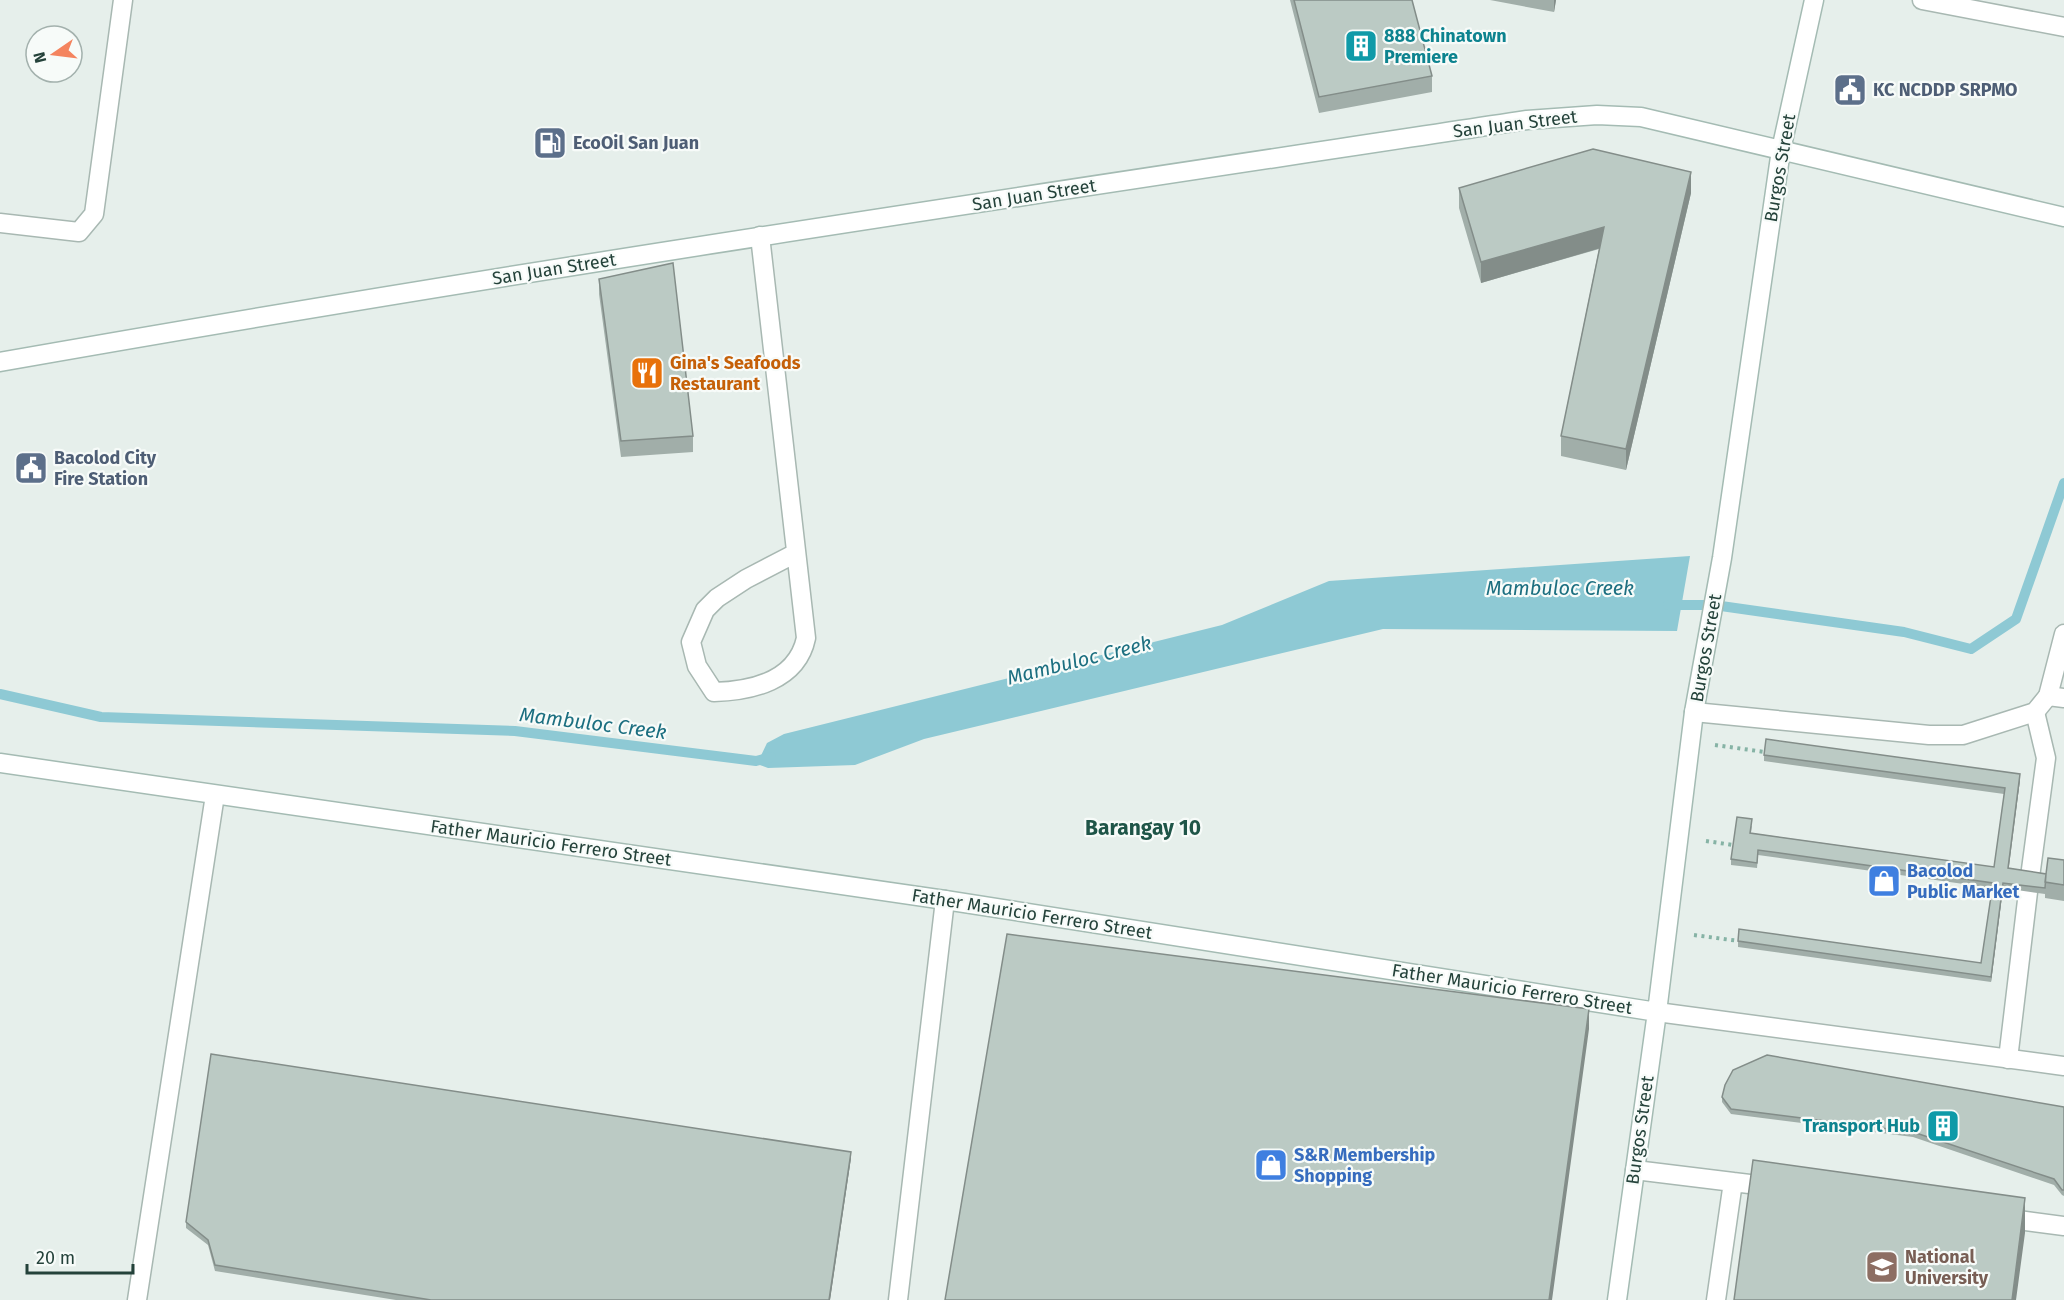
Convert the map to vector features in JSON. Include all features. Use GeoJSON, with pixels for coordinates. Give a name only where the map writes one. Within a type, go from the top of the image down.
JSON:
{"type":"FeatureCollection","features":[{"type":"Feature","properties":{"kind":"street"},"geometry":{"type":"LineString","coordinates":[[0,223],[79,232],[94,214],[123,0]]}},
{"type":"Feature","properties":{"kind":"street","name":"Burgos Street"},"geometry":{"type":"LineString","coordinates":[[1617,1300],[1657,1012],[1694,712],[1722,558],[1781,150],[1814,0]]}},
{"type":"Feature","properties":{"kind":"street"},"geometry":{"type":"LineString","coordinates":[[1922,0],[2064,27]]}},
{"type":"Feature","properties":{"kind":"street","name":"San Juan Street"},"geometry":{"type":"LineString","coordinates":[[0,362],[323,305],[760,236],[1527,120],[1597,115],[1641,117],[2064,217]]}},
{"type":"Feature","properties":{"kind":"street"},"geometry":{"type":"LineString","coordinates":[[760,236],[806,638],[803,649],[792,666],[765,684],[743,691],[714,692],[697,666],[691,642],[705,610],[717,598],[746,579],[796,553]]}},
{"type":"Feature","properties":{"kind":"street"},"geometry":{"type":"LineString","coordinates":[[1694,712],[1929,735],[1963,735],[2035,712],[2056,697],[2064,634]]}},
{"type":"Feature","properties":{"kind":"street"},"geometry":{"type":"LineString","coordinates":[[2008,1059],[2046,758],[2035,712]]}},
{"type":"Feature","properties":{"kind":"street","name":"Father Mauricio Ferrero Street"},"geometry":{"type":"LineString","coordinates":[[0,763],[945,900],[1657,1012],[2064,1066]]}},
{"type":"Feature","properties":{"kind":"street"},"geometry":{"type":"LineString","coordinates":[[137,1300],[215,795]]}},
{"type":"Feature","properties":{"kind":"street"},"geometry":{"type":"LineString","coordinates":[[898,1300],[945,900]]}},
{"type":"Feature","properties":{"kind":"street"},"geometry":{"type":"LineString","coordinates":[[1635,1170],[1792,1190]]}},
{"type":"Feature","properties":{"kind":"street"},"geometry":{"type":"LineString","coordinates":[[1716,1300],[1733,1182]]}},
{"type":"Feature","properties":{"kind":"street"},"geometry":{"type":"LineString","coordinates":[[1981,1215],[2064,1226]]}},
{"type":"Feature","properties":{"kind":"path"},"geometry":{"type":"LineString","coordinates":[[1691,742],[1765,752]]}},
{"type":"Feature","properties":{"kind":"path"},"geometry":{"type":"LineString","coordinates":[[1667,931],[1739,941]]}},
{"type":"Feature","properties":{"kind":"water"},"geometry":{"type":"Polygon","coordinates":[[[1690,556],[1677,631],[1383,629],[924,739],[855,765],[768,768],[757,764],[767,743],[784,734],[1222,625],[1329,581],[1690,556]]]}},
{"type":"Feature","properties":{"kind":"building","name":"888 Chinatown Premiere"},"geometry":{"type":"Polygon","coordinates":[[[1294,0],[1412,0],[1432,76],[1319,97],[1294,0]]]}},
{"type":"Feature","properties":{"kind":"building"},"geometry":{"type":"Polygon","coordinates":[[[1593,149],[1691,172],[1626,449],[1561,436],[1604,227],[1481,262],[1459,188],[1593,149]]]}},
{"type":"Feature","properties":{"kind":"building","name":"Gina's Seafoods Restaurant"},"geometry":{"type":"Polygon","coordinates":[[[673,263],[693,436],[621,441],[599,279],[673,263]]]}},
{"type":"Feature","properties":{"kind":"building"},"geometry":{"type":"Polygon","coordinates":[[[1766,739],[2020,774],[2008,868],[2046,874],[2045,888],[2003,883],[1991,977],[1738,941],[1739,929],[1981,963],[1993,883],[1758,850],[1757,863],[1731,859],[1737,817],[1752,819],[1750,833],[1994,867],[2005,788],[1764,755],[1766,739]]]}},
{"type":"Feature","properties":{"kind":"building"},"geometry":{"type":"Polygon","coordinates":[[[2048,858],[2064,860],[2064,885],[2045,882],[2048,858]]]}},
{"type":"Feature","properties":{"kind":"building","name":"S&R Membership Shopping"},"geometry":{"type":"Polygon","coordinates":[[[1007,934],[1589,1009],[1549,1300],[945,1300],[1007,934]]]}},
{"type":"Feature","properties":{"kind":"building"},"geometry":{"type":"Polygon","coordinates":[[[211,1054],[851,1152],[829,1300],[431,1300],[215,1265],[208,1240],[186,1222],[211,1054]]]}},
{"type":"Feature","properties":{"kind":"building","name":"Transport Hub"},"geometry":{"type":"Polygon","coordinates":[[[1767,1055],[2064,1107],[2064,1190],[2054,1179],[1913,1132],[1731,1109],[1722,1097],[1733,1070],[1767,1055]]]}},
{"type":"Feature","properties":{"kind":"building","name":"National University"},"geometry":{"type":"Polygon","coordinates":[[[1753,1160],[2025,1198],[2012,1300],[1734,1300],[1753,1160]]]}},
{"type":"Feature","properties":{"kind":"waterway","name":"Mambuloc Creek"},"geometry":{"type":"LineString","coordinates":[[1668,605],[1714,605],[1904,632],[1971,649],[2016,619],[2064,483]]}},
{"type":"Feature","properties":{"kind":"waterway","name":"Mambuloc Creek"},"geometry":{"type":"LineString","coordinates":[[0,694],[101,717],[515,731],[756,761],[771,757]]}},
{"type":"Feature","properties":{"kind":"place","name":"888 Chinatown Premiere"},"geometry":{"type":"Point","coordinates":[1361,46]}},
{"type":"Feature","properties":{"kind":"place","name":"KC NCDDP SRPMO"},"geometry":{"type":"Point","coordinates":[1850,90]}},
{"type":"Feature","properties":{"kind":"place","name":"EcoOil San Juan"},"geometry":{"type":"Point","coordinates":[550,143]}},
{"type":"Feature","properties":{"kind":"place","name":"Gina's Seafoods Restaurant"},"geometry":{"type":"Point","coordinates":[647,373]}},
{"type":"Feature","properties":{"kind":"place","name":"Bacolod City Fire Station"},"geometry":{"type":"Point","coordinates":[31,468]}},
{"type":"Feature","properties":{"kind":"place","name":"Bacolod Public Market"},"geometry":{"type":"Point","coordinates":[1884,881]}},
{"type":"Feature","properties":{"kind":"place","name":"Transport Hub"},"geometry":{"type":"Point","coordinates":[1943,1126]}},
{"type":"Feature","properties":{"kind":"place","name":"S&R Membership Shopping"},"geometry":{"type":"Point","coordinates":[1271,1165]}},
{"type":"Feature","properties":{"kind":"place","name":"National University"},"geometry":{"type":"Point","coordinates":[1882,1267]}},
{"type":"Feature","properties":{"kind":"district","name":"Barangay 10"},"geometry":{"type":"Point","coordinates":[1143,828]}}]}
